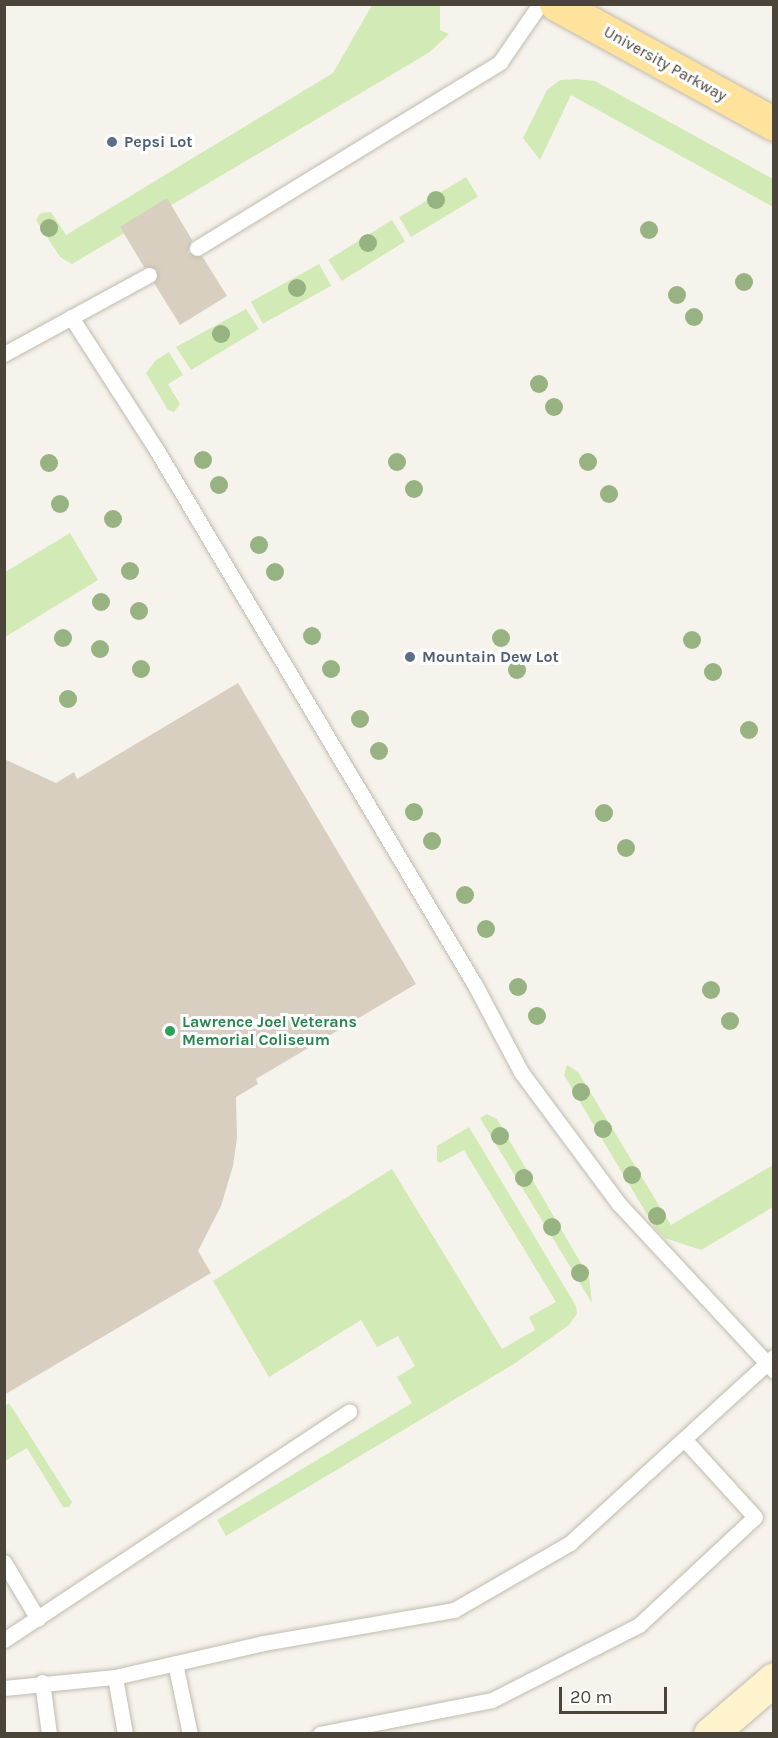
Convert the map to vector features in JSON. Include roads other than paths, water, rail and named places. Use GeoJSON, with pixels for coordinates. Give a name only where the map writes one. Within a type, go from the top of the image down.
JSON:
{"type":"FeatureCollection","features":[{"type":"Feature","properties":{"kind":"main road","name":"University Parkway"},"geometry":{"type":"LineString","coordinates":[[556,4],[774,124]]}},
{"type":"Feature","properties":{"kind":"street"},"geometry":{"type":"LineString","coordinates":[[710,1734],[774,1679]]}},
{"type":"Feature","properties":{"kind":"lane"},"geometry":{"type":"LineString","coordinates":[[197,248],[500,62],[540,4]]}},
{"type":"Feature","properties":{"kind":"lane"},"geometry":{"type":"LineString","coordinates":[[4,354],[149,275]]}},
{"type":"Feature","properties":{"kind":"lane"},"geometry":{"type":"LineString","coordinates":[[4,1688],[42,1682],[115,1677],[263,1643],[454,1610],[570,1542],[684,1438],[771,1364],[619,1204],[521,1072],[475,985],[180,490],[71,317]]}},
{"type":"Feature","properties":{"kind":"lane"},"geometry":{"type":"LineString","coordinates":[[4,1640],[349,1412]]}},
{"type":"Feature","properties":{"kind":"lane"},"geometry":{"type":"LineString","coordinates":[[320,1734],[492,1700],[639,1625],[755,1517],[684,1438]]}},
{"type":"Feature","properties":{"kind":"lane"},"geometry":{"type":"LineString","coordinates":[[4,1562],[38,1619]]}},
{"type":"Feature","properties":{"kind":"lane"},"geometry":{"type":"LineString","coordinates":[[175,1663],[190,1734]]}},
{"type":"Feature","properties":{"kind":"lane"},"geometry":{"type":"LineString","coordinates":[[115,1677],[125,1734]]}},
{"type":"Feature","properties":{"kind":"lane"},"geometry":{"type":"LineString","coordinates":[[42,1682],[50,1734]]}},
{"type":"Feature","properties":{"kind":"place","name":"Pepsi Lot"},"geometry":{"type":"Point","coordinates":[112,142]}},
{"type":"Feature","properties":{"kind":"place","name":"Mountain Dew Lot"},"geometry":{"type":"Point","coordinates":[410,657]}},
{"type":"Feature","properties":{"kind":"place","name":"Lawrence Joel Veterans Memorial Coliseum"},"geometry":{"type":"Point","coordinates":[170,1031]}}]}
